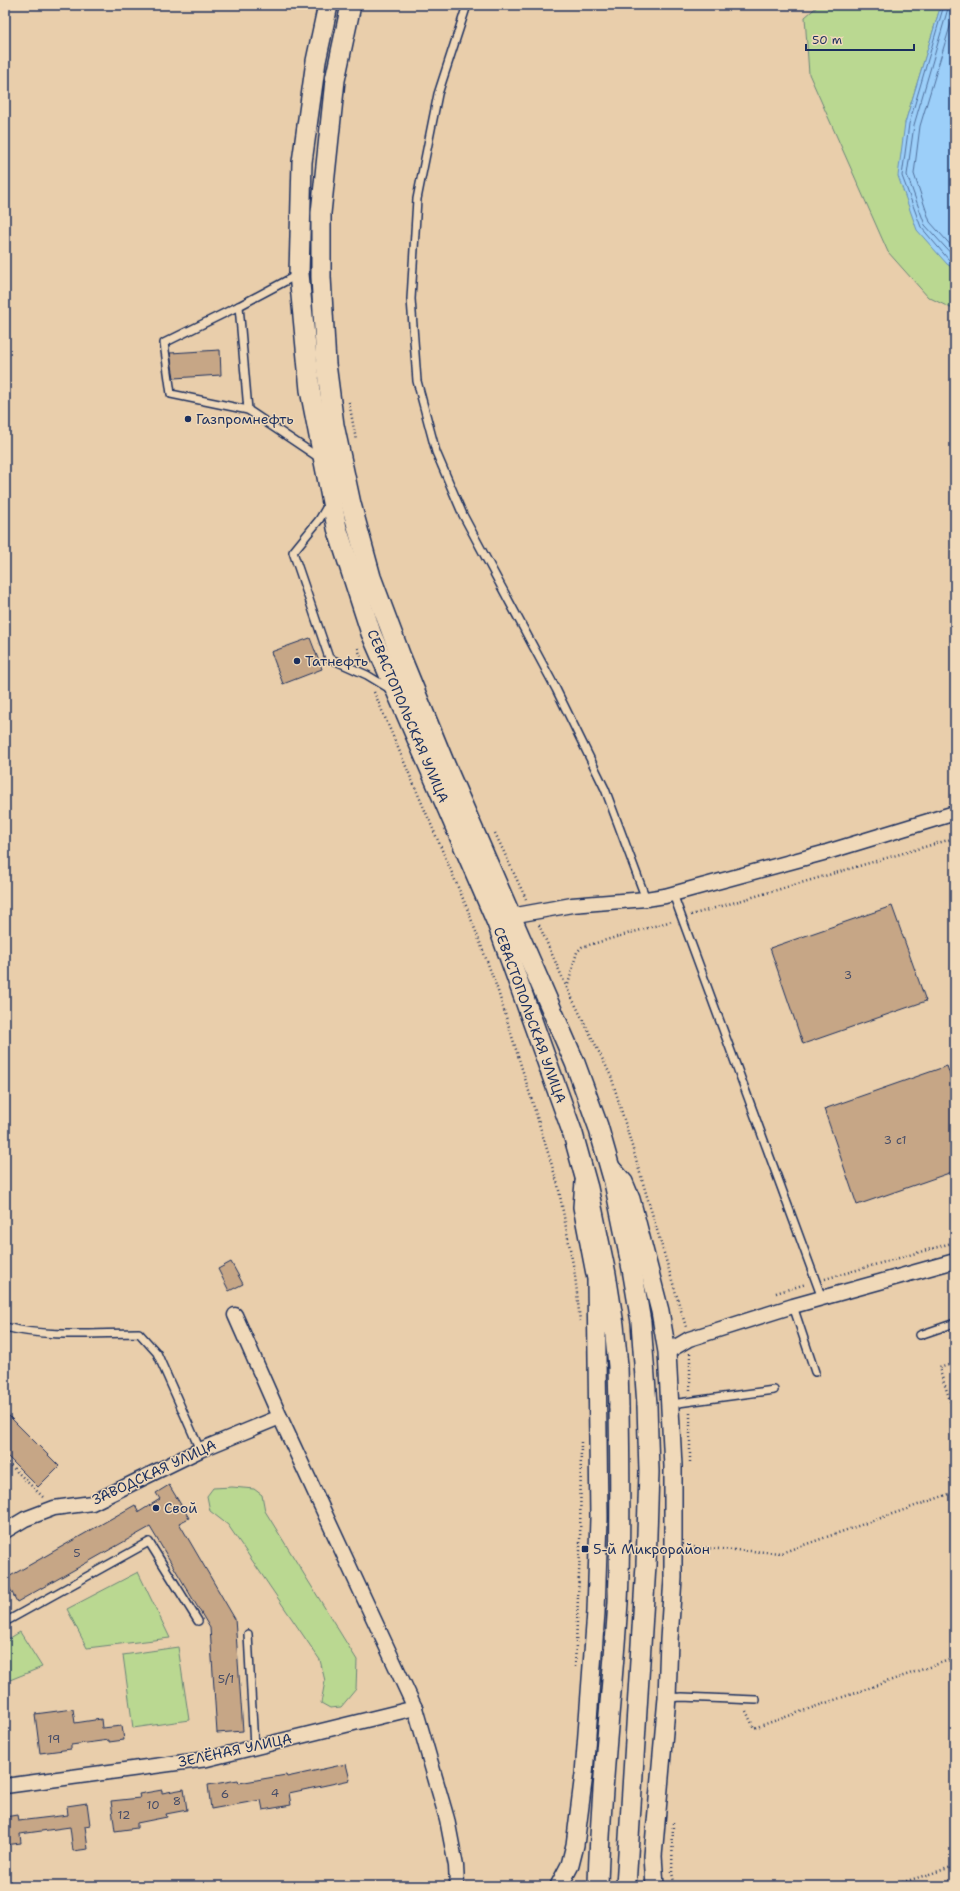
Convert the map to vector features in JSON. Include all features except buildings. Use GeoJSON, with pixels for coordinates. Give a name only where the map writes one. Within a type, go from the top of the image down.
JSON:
{"type":"FeatureCollection","features":[{"type":"Feature","properties":{"kind":"main road","name":"СЕВАСТОПОЛЬСКАЯ УЛИЦА"},"geometry":{"type":"LineString","coordinates":[[328,5],[316,61],[302,162],[299,274],[310,390],[337,528],[371,633],[497,923],[573,1134],[606,1274],[614,1325],[618,1366],[621,1506],[618,1601],[598,1886]]}},
{"type":"Feature","properties":{"kind":"main road","name":"СЕВАСТОПОЛЬСКАЯ УЛИЦА"},"geometry":{"type":"LineString","coordinates":[[351,5],[335,80],[321,213],[323,318],[326,364],[334,425],[351,504],[371,577],[413,687],[575,1063],[598,1126],[610,1166],[632,1269],[641,1322],[647,1405],[649,1472],[646,1565],[626,1886]]}},
{"type":"Feature","properties":{"kind":"street"},"geometry":{"type":"LineString","coordinates":[[511,916],[572,905],[646,899],[673,894],[827,852],[955,813]]}},
{"type":"Feature","properties":{"kind":"street"},"geometry":{"type":"LineString","coordinates":[[610,1166],[624,1182],[632,1199],[660,1311],[667,1352],[671,1404],[673,1466],[673,1578],[667,1698],[653,1856],[656,1884]]}},
{"type":"Feature","properties":{"kind":"street"},"geometry":{"type":"LineString","coordinates":[[559,1886],[570,1865],[575,1845],[581,1798],[597,1588],[599,1518],[596,1279],[582,1207],[584,1176]]}},
{"type":"Feature","properties":{"kind":"street"},"geometry":{"type":"LineString","coordinates":[[667,1352],[690,1339],[793,1306],[955,1262]]}},
{"type":"Feature","properties":{"kind":"street"},"geometry":{"type":"LineString","coordinates":[[235,1314],[280,1417],[415,1708],[447,1820],[456,1866],[457,1886]]}},
{"type":"Feature","properties":{"kind":"street","name":"ЗАВОДСКАЯ УЛИЦА"},"geometry":{"type":"LineString","coordinates":[[5,1531],[25,1518],[54,1508],[92,1503],[200,1450],[280,1417]]}},
{"type":"Feature","properties":{"kind":"street","name":"ЗЕЛЁНАЯ УЛИЦА"},"geometry":{"type":"LineString","coordinates":[[5,1786],[207,1759],[415,1708]]}},
{"type":"Feature","properties":{"kind":"lane"},"geometry":{"type":"LineString","coordinates":[[467,5],[438,94],[417,199],[411,300],[417,381],[436,452],[463,515],[556,689],[604,789],[646,899]]}},
{"type":"Feature","properties":{"kind":"lane"},"geometry":{"type":"LineString","coordinates":[[299,274],[164,343],[171,394],[248,410],[324,461]]}},
{"type":"Feature","properties":{"kind":"lane"},"geometry":{"type":"LineString","coordinates":[[239,306],[248,410]]}},
{"type":"Feature","properties":{"kind":"lane"},"geometry":{"type":"LineString","coordinates":[[332,500],[319,520],[293,552],[329,658],[366,675],[398,694]]}},
{"type":"Feature","properties":{"kind":"lane"},"geometry":{"type":"LineString","coordinates":[[673,894],[822,1298]]}},
{"type":"Feature","properties":{"kind":"lane"},"geometry":{"type":"LineString","coordinates":[[793,1306],[815,1372]]}},
{"type":"Feature","properties":{"kind":"lane"},"geometry":{"type":"LineString","coordinates":[[920,1335],[955,1323]]}},
{"type":"Feature","properties":{"kind":"lane"},"geometry":{"type":"LineString","coordinates":[[5,1327],[23,1332],[45,1333],[139,1333],[157,1353],[200,1450]]}},
{"type":"Feature","properties":{"kind":"lane"},"geometry":{"type":"LineString","coordinates":[[671,1404],[774,1390]]}},
{"type":"Feature","properties":{"kind":"lane"},"geometry":{"type":"LineString","coordinates":[[5,1622],[149,1542],[198,1621]]}},
{"type":"Feature","properties":{"kind":"lane"},"geometry":{"type":"LineString","coordinates":[[248,1634],[254,1747]]}},
{"type":"Feature","properties":{"kind":"lane"},"geometry":{"type":"LineString","coordinates":[[667,1698],[682,1697],[756,1700]]}},
{"type":"Feature","properties":{"kind":"path"},"geometry":{"type":"LineString","coordinates":[[357,646],[366,675],[467,908],[497,988],[558,1185],[576,1275],[580,1325]]}},
{"type":"Feature","properties":{"kind":"path"},"geometry":{"type":"LineString","coordinates":[[567,988],[577,952],[582,947],[955,838]]}},
{"type":"Feature","properties":{"kind":"path"},"geometry":{"type":"LineString","coordinates":[[776,1293],[955,1242]]}},
{"type":"Feature","properties":{"kind":"path"},"geometry":{"type":"LineString","coordinates":[[952,1364],[939,1368],[955,1415]]}},
{"type":"Feature","properties":{"kind":"path"},"geometry":{"type":"LineString","coordinates":[[575,1671],[580,1551],[581,1434]]}},
{"type":"Feature","properties":{"kind":"path"},"geometry":{"type":"LineString","coordinates":[[5,1460],[54,1508]]}},
{"type":"Feature","properties":{"kind":"path"},"geometry":{"type":"LineString","coordinates":[[690,1547],[781,1553],[955,1492]]}},
{"type":"Feature","properties":{"kind":"path"},"geometry":{"type":"LineString","coordinates":[[739,1710],[747,1711],[754,1728],[955,1658]]}},
{"type":"Feature","properties":{"kind":"path"},"geometry":{"type":"LineString","coordinates":[[891,1886],[955,1866]]}},
{"type":"Feature","properties":{"kind":"green space"},"geometry":{"type":"Polygon","coordinates":[[[819,5],[941,5],[905,123],[947,264],[955,269],[955,310],[928,297],[888,252],[809,74],[805,17],[819,5]]]}},
{"type":"Feature","properties":{"kind":"green space"},"geometry":{"type":"Polygon","coordinates":[[[232,1487],[254,1489],[262,1495],[265,1511],[357,1660],[356,1689],[341,1707],[330,1708],[321,1703],[325,1681],[320,1660],[228,1525],[210,1511],[207,1496],[213,1488],[232,1487]]]}},
{"type":"Feature","properties":{"kind":"green space"},"geometry":{"type":"Polygon","coordinates":[[[138,1572],[170,1638],[87,1648],[67,1609],[138,1572]]]}},
{"type":"Feature","properties":{"kind":"green space"},"geometry":{"type":"Polygon","coordinates":[[[20,1632],[42,1667],[5,1682],[5,1641],[20,1632]]]}},
{"type":"Feature","properties":{"kind":"green space"},"geometry":{"type":"Polygon","coordinates":[[[178,1647],[189,1720],[133,1728],[123,1655],[178,1647]]]}},
{"type":"Feature","properties":{"kind":"water"},"geometry":{"type":"Polygon","coordinates":[[[941,5],[955,5],[955,269],[947,264],[917,230],[898,176],[905,123],[941,5]]]}},
{"type":"Feature","properties":{"kind":"place","name":"Газпромнефть"},"geometry":{"type":"Point","coordinates":[188,419]}},
{"type":"Feature","properties":{"kind":"place","name":"Татнефть"},"geometry":{"type":"Point","coordinates":[297,661]}},
{"type":"Feature","properties":{"kind":"place","name":"Свой"},"geometry":{"type":"Point","coordinates":[156,1508]}},
{"type":"Feature","properties":{"kind":"place","name":"5-й Микрорайон"},"geometry":{"type":"Point","coordinates":[585,1549]}}]}
